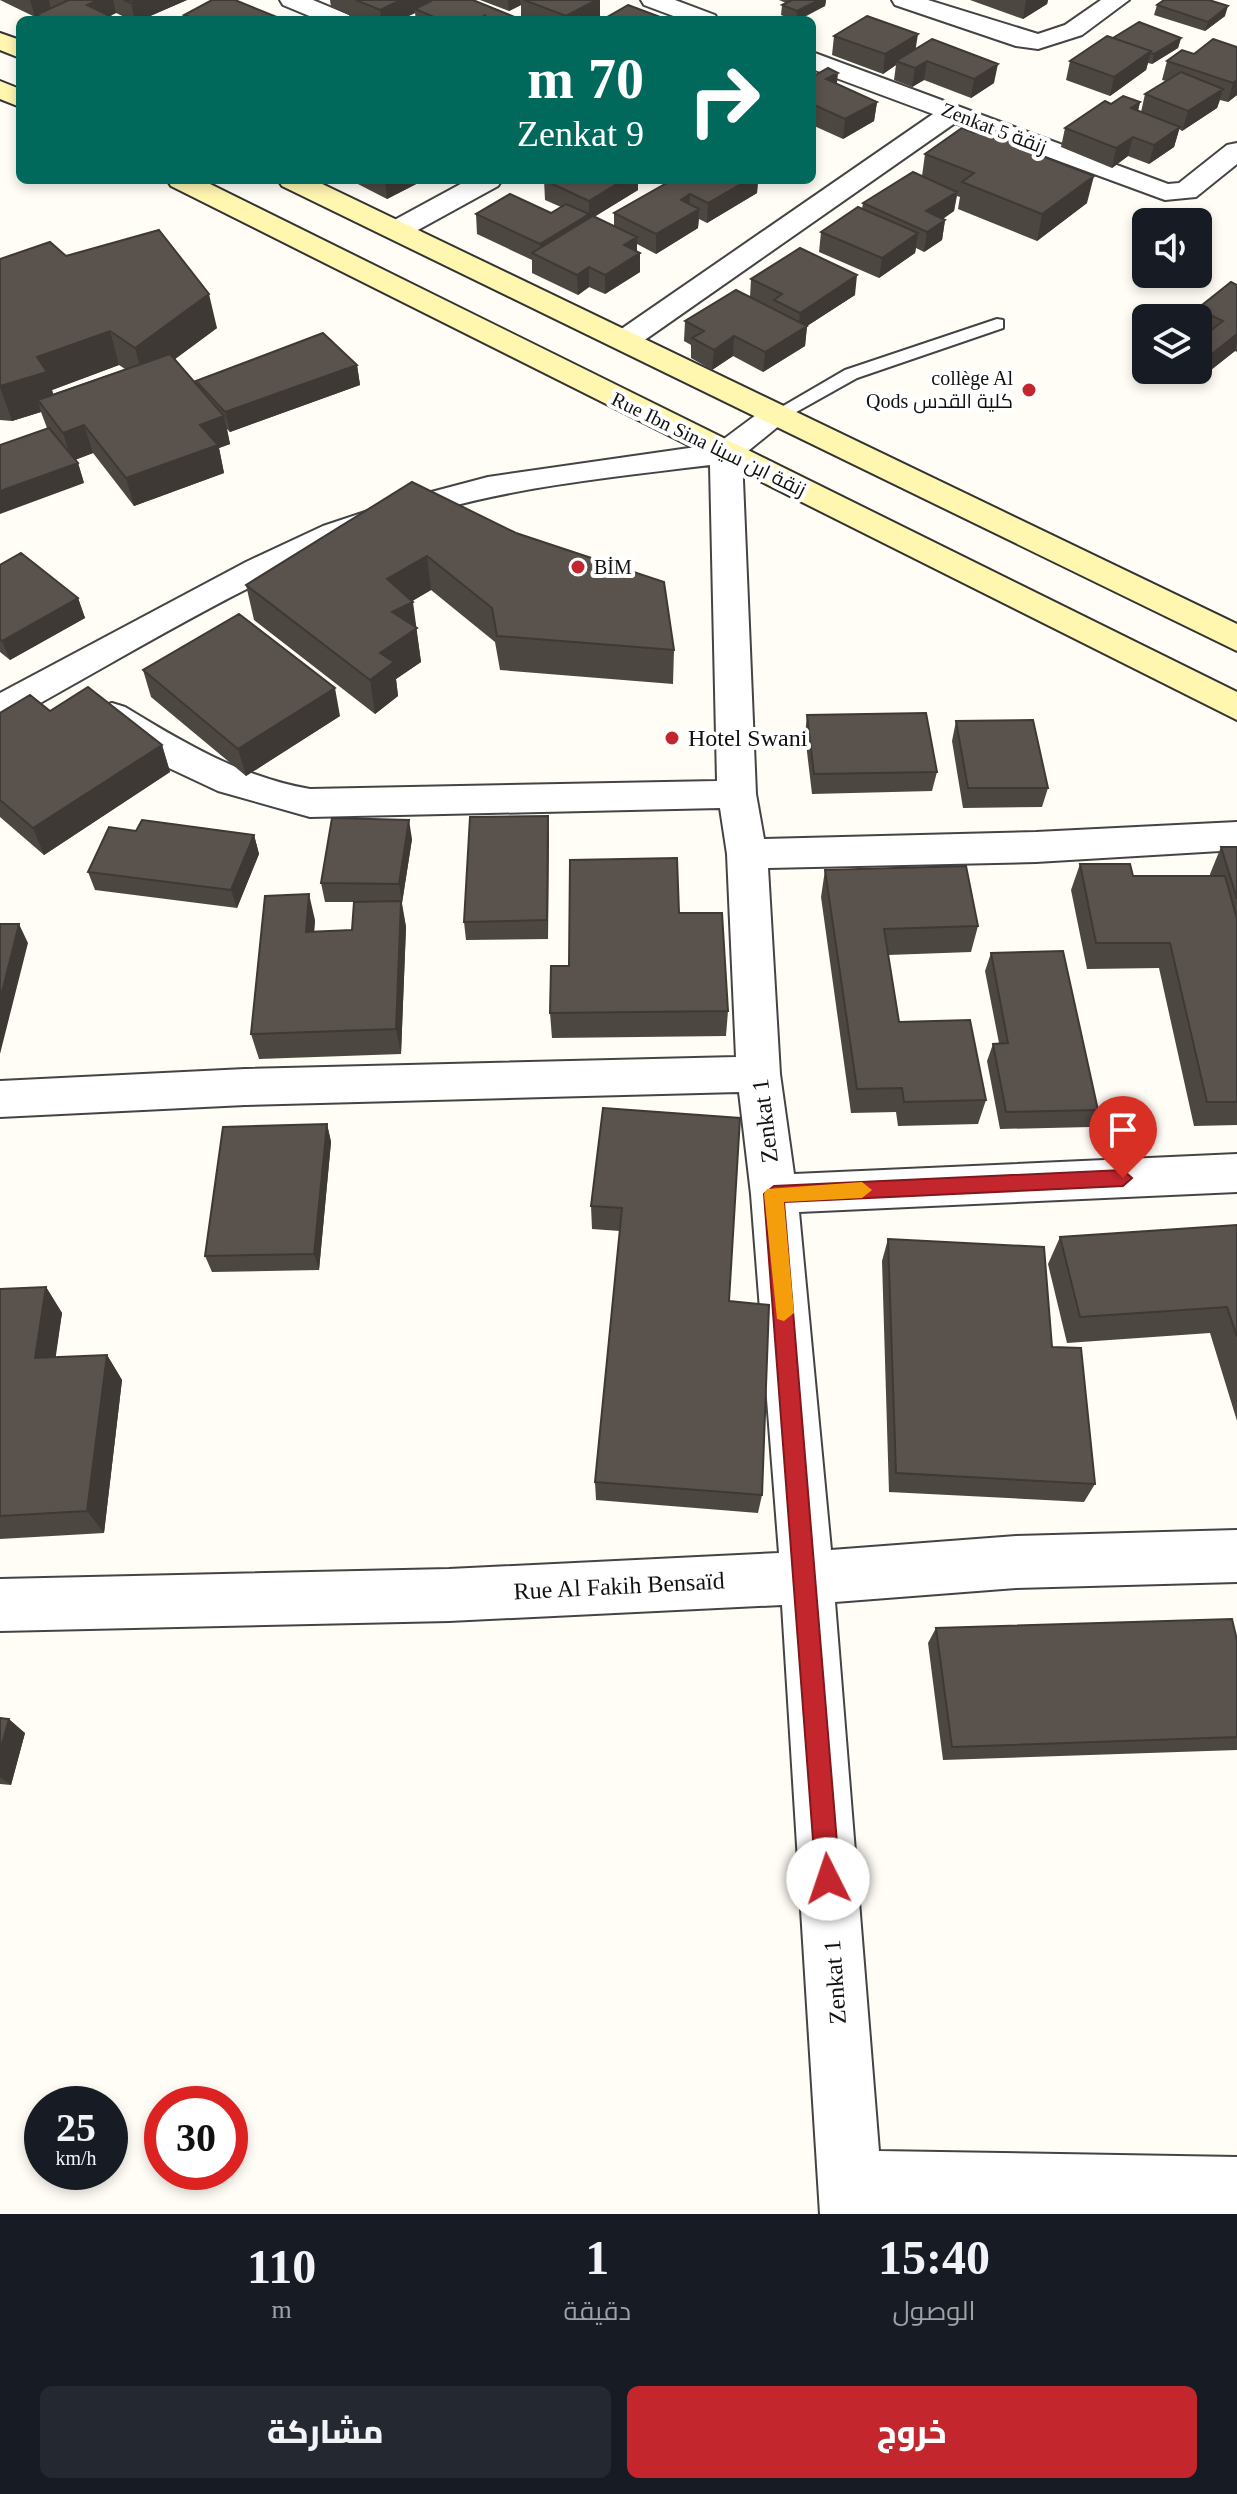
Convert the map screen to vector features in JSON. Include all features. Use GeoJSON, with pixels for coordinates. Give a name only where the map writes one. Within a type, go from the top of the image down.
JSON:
{"type":"FeatureCollection","features":[{"type":"Feature","properties":{"kind":"main road","name":"Rue Ibn Sina زنقة ابن سينا"},"geometry":{"type":"LineString","coordinates":[[189,184],[1237,707]]}},
{"type":"Feature","properties":{"kind":"main road"},"geometry":{"type":"LineString","coordinates":[[300,184],[1237,639]]}},
{"type":"Feature","properties":{"kind":"street"},"geometry":{"type":"LineString","coordinates":[[292,0],[330,16]]}},
{"type":"Feature","properties":{"kind":"street"},"geometry":{"type":"LineString","coordinates":[[653,0],[695,16]]}},
{"type":"Feature","properties":{"kind":"street"},"geometry":{"type":"LineString","coordinates":[[904,0],[1025,41],[1042,43],[1058,40],[1117,0]]}},
{"type":"Feature","properties":{"kind":"street","name":"Zenkat 5 زنقة"},"geometry":{"type":"LineString","coordinates":[[816,61],[1165,192],[1186,191],[1237,151]]}},
{"type":"Feature","properties":{"kind":"street"},"geometry":{"type":"LineString","coordinates":[[625,340],[953,112]]}},
{"type":"Feature","properties":{"kind":"street"},"geometry":{"type":"LineString","coordinates":[[397,230],[481,184]]}},
{"type":"Feature","properties":{"kind":"street"},"geometry":{"type":"LineString","coordinates":[[0,709],[258,570],[335,534],[413,507],[560,474],[726,453],[775,416]]}},
{"type":"Feature","properties":{"kind":"street","name":"Zenkat 1"},"geometry":{"type":"LineString","coordinates":[[726,453],[737,794],[747,854],[758,1074],[774,1194],[807,1578],[851,2198]]}},
{"type":"Feature","properties":{"kind":"street"},"geometry":{"type":"LineString","coordinates":[[58,680],[223,781],[284,800],[351,804],[737,794]]}},
{"type":"Feature","properties":{"kind":"street"},"geometry":{"type":"LineString","coordinates":[[747,854],[1036,847],[1237,836]]}},
{"type":"Feature","properties":{"kind":"street"},"geometry":{"type":"LineString","coordinates":[[0,1099],[245,1087],[758,1074]]}},
{"type":"Feature","properties":{"kind":"street"},"geometry":{"type":"LineString","coordinates":[[774,1194],[1237,1173]]}},
{"type":"Feature","properties":{"kind":"street","name":"Rue Al Fakih Bensaïd"},"geometry":{"type":"LineString","coordinates":[[0,1605],[449,1595],[807,1578],[1016,1562],[1237,1556]]}},
{"type":"Feature","properties":{"kind":"street"},"geometry":{"type":"LineString","coordinates":[[851,2198],[1237,2189]]}},
{"type":"Feature","properties":{"kind":"lane"},"geometry":{"type":"LineString","coordinates":[[775,416],[851,374],[997,324]]}},
{"type":"Feature","properties":{"kind":"building"},"geometry":{"type":"Polygon","coordinates":[[[98,0],[87,5],[110,16],[36,15],[67,1],[98,0]]]}},
{"type":"Feature","properties":{"kind":"building"},"geometry":{"type":"Polygon","coordinates":[[[212,0],[235,0],[274,16],[187,16],[184,15],[212,0]]]}},
{"type":"Feature","properties":{"kind":"building"},"geometry":{"type":"Polygon","coordinates":[[[356,0],[401,0],[380,10],[356,0]]]}},
{"type":"Feature","properties":{"kind":"building"},"geometry":{"type":"Polygon","coordinates":[[[433,0],[473,0],[512,16],[432,16],[415,9],[433,0]]]}},
{"type":"Feature","properties":{"kind":"building"},"geometry":{"type":"Polygon","coordinates":[[[524,0],[596,0],[566,16],[524,0]]]}},
{"type":"Feature","properties":{"kind":"building"},"geometry":{"type":"Polygon","coordinates":[[[792,0],[819,0],[797,11],[782,5],[792,0]]]}},
{"type":"Feature","properties":{"kind":"building"},"geometry":{"type":"Polygon","coordinates":[[[1164,0],[1209,0],[1228,6],[1208,22],[1157,5],[1164,0]]]}},
{"type":"Feature","properties":{"kind":"building"},"geometry":{"type":"Polygon","coordinates":[[[628,5],[657,16],[609,16],[628,5]]]}},
{"type":"Feature","properties":{"kind":"building"},"geometry":{"type":"Polygon","coordinates":[[[867,16],[918,34],[885,54],[834,36],[867,16]]]}},
{"type":"Feature","properties":{"kind":"building"},"geometry":{"type":"Polygon","coordinates":[[[1139,22],[1181,38],[1154,54],[1113,38],[1139,22]]]}},
{"type":"Feature","properties":{"kind":"building"},"geometry":{"type":"Polygon","coordinates":[[[1107,36],[1151,51],[1114,77],[1070,61],[1107,36]]]}},
{"type":"Feature","properties":{"kind":"building"},"geometry":{"type":"Polygon","coordinates":[[[932,39],[998,64],[974,79],[927,61],[915,68],[896,61],[932,39]]]}},
{"type":"Feature","properties":{"kind":"building"},"geometry":{"type":"Polygon","coordinates":[[[1213,39],[1237,47],[1237,80],[1233,83],[1167,61],[1182,50],[1194,54],[1213,39]]]}},
{"type":"Feature","properties":{"kind":"building"},"geometry":{"type":"Polygon","coordinates":[[[828,68],[838,73],[826,79],[877,102],[845,119],[816,106],[816,75],[828,68]]]}},
{"type":"Feature","properties":{"kind":"building"},"geometry":{"type":"Polygon","coordinates":[[[1181,72],[1223,89],[1188,111],[1145,94],[1181,72]]]}},
{"type":"Feature","properties":{"kind":"building"},"geometry":{"type":"Polygon","coordinates":[[[1123,96],[1140,102],[1131,108],[1180,127],[1154,145],[1133,137],[1116,148],[1065,128],[1105,101],[1111,104],[1123,96]]]}},
{"type":"Feature","properties":{"kind":"building"},"geometry":{"type":"Polygon","coordinates":[[[986,126],[1018,138],[1011,144],[1094,176],[1042,214],[962,182],[974,173],[925,154],[962,128],[974,133],[986,126]]]}},
{"type":"Feature","properties":{"kind":"building"},"geometry":{"type":"Polygon","coordinates":[[[913,172],[957,192],[926,211],[945,220],[927,232],[863,203],[913,172]]]}},
{"type":"Feature","properties":{"kind":"building"},"geometry":{"type":"Polygon","coordinates":[[[553,184],[617,184],[589,201],[553,184]]]}},
{"type":"Feature","properties":{"kind":"building"},"geometry":{"type":"Polygon","coordinates":[[[665,184],[741,184],[708,203],[690,194],[681,200],[699,209],[656,234],[614,213],[665,184]]]}},
{"type":"Feature","properties":{"kind":"building"},"geometry":{"type":"Polygon","coordinates":[[[510,194],[551,213],[566,204],[589,214],[540,244],[476,214],[510,194]]]}},
{"type":"Feature","properties":{"kind":"building"},"geometry":{"type":"Polygon","coordinates":[[[858,207],[918,233],[882,258],[821,232],[858,207]]]}},
{"type":"Feature","properties":{"kind":"building"},"geometry":{"type":"Polygon","coordinates":[[[593,216],[637,237],[624,245],[640,253],[605,275],[589,267],[577,275],[532,253],[593,216]]]}},
{"type":"Feature","properties":{"kind":"building"},"geometry":{"type":"Polygon","coordinates":[[[159,230],[209,294],[135,348],[110,331],[37,357],[47,372],[0,386],[0,259],[50,242],[66,256],[159,230]]]}},
{"type":"Feature","properties":{"kind":"building"},"geometry":{"type":"Polygon","coordinates":[[[800,248],[857,275],[800,313],[774,300],[782,294],[751,279],[800,248]]]}},
{"type":"Feature","properties":{"kind":"building"},"geometry":{"type":"Polygon","coordinates":[[[1231,282],[1237,285],[1237,334],[1212,354],[1212,329],[1223,321],[1212,316],[1212,304],[1203,304],[1231,282]]]}},
{"type":"Feature","properties":{"kind":"building"},"geometry":{"type":"Polygon","coordinates":[[[736,290],[807,326],[765,352],[734,336],[714,350],[692,338],[704,331],[685,321],[736,290]]]}},
{"type":"Feature","properties":{"kind":"building"},"geometry":{"type":"Polygon","coordinates":[[[323,333],[357,365],[225,412],[196,381],[323,333]]]}},
{"type":"Feature","properties":{"kind":"building"},"geometry":{"type":"Polygon","coordinates":[[[170,354],[224,416],[200,425],[218,445],[126,478],[84,425],[63,433],[38,400],[170,354]]]}},
{"type":"Feature","properties":{"kind":"building"},"geometry":{"type":"Polygon","coordinates":[[[49,428],[78,463],[0,491],[0,445],[49,428]]]}},
{"type":"Feature","properties":{"kind":"building"},"geometry":{"type":"Polygon","coordinates":[[[412,482],[516,533],[664,582],[674,650],[497,636],[492,608],[427,556],[387,579],[413,602],[392,612],[417,628],[380,653],[394,662],[370,680],[246,585],[412,482]]]}},
{"type":"Feature","properties":{"kind":"building"},"geometry":{"type":"Polygon","coordinates":[[[21,553],[78,598],[2,641],[0,565],[21,553]]]}},
{"type":"Feature","properties":{"kind":"building"},"geometry":{"type":"Polygon","coordinates":[[[239,614],[335,688],[238,749],[143,670],[239,614]]]}},
{"type":"Feature","properties":{"kind":"building"},"geometry":{"type":"Polygon","coordinates":[[[88,687],[162,745],[33,828],[0,800],[0,713],[30,695],[50,711],[88,687]]]}},
{"type":"Feature","properties":{"kind":"building"},"geometry":{"type":"Polygon","coordinates":[[[926,713],[937,772],[814,774],[807,715],[926,713]]]}},
{"type":"Feature","properties":{"kind":"building"},"geometry":{"type":"Polygon","coordinates":[[[1033,720],[1048,788],[968,788],[956,721],[1033,720]]]}},
{"type":"Feature","properties":{"kind":"building"},"geometry":{"type":"Polygon","coordinates":[[[548,816],[547,920],[464,922],[470,817],[548,816]]]}},
{"type":"Feature","properties":{"kind":"building"},"geometry":{"type":"Polygon","coordinates":[[[332,818],[409,820],[399,884],[321,883],[332,818]]]}},
{"type":"Feature","properties":{"kind":"building"},"geometry":{"type":"Polygon","coordinates":[[[142,820],[254,835],[231,890],[88,872],[109,827],[136,831],[142,820]]]}},
{"type":"Feature","properties":{"kind":"building"},"geometry":{"type":"Polygon","coordinates":[[[1221,847],[1237,847],[1237,899],[1221,847]]]}},
{"type":"Feature","properties":{"kind":"building"},"geometry":{"type":"Polygon","coordinates":[[[677,858],[679,913],[722,913],[728,1011],[550,1013],[551,966],[569,966],[570,860],[677,858]]]}},
{"type":"Feature","properties":{"kind":"building"},"geometry":{"type":"Polygon","coordinates":[[[1080,864],[1130,864],[1133,876],[1225,876],[1237,919],[1237,1102],[1207,1102],[1170,943],[1096,943],[1080,864]]]}},
{"type":"Feature","properties":{"kind":"building"},"geometry":{"type":"Polygon","coordinates":[[[966,866],[978,926],[884,929],[899,1022],[970,1020],[986,1100],[904,1102],[902,1088],[857,1089],[825,870],[966,866]]]}},
{"type":"Feature","properties":{"kind":"building"},"geometry":{"type":"Polygon","coordinates":[[[309,894],[306,932],[352,930],[354,902],[401,901],[396,1029],[251,1034],[265,896],[309,894]]]}},
{"type":"Feature","properties":{"kind":"building"},"geometry":{"type":"Polygon","coordinates":[[[0,924],[19,924],[0,1000],[0,924]]]}},
{"type":"Feature","properties":{"kind":"building"},"geometry":{"type":"Polygon","coordinates":[[[1063,951],[1098,1110],[1006,1112],[993,1044],[1008,1043],[991,953],[1063,951]]]}},
{"type":"Feature","properties":{"kind":"building"},"geometry":{"type":"Polygon","coordinates":[[[603,1108],[740,1118],[729,1301],[769,1305],[762,1495],[595,1482],[622,1208],[591,1206],[603,1108]]]}},
{"type":"Feature","properties":{"kind":"building"},"geometry":{"type":"Polygon","coordinates":[[[327,1124],[314,1254],[205,1256],[223,1127],[327,1124]]]}},
{"type":"Feature","properties":{"kind":"building"},"geometry":{"type":"Polygon","coordinates":[[[1237,1225],[1237,1337],[1227,1307],[1080,1317],[1060,1237],[1237,1225]]]}},
{"type":"Feature","properties":{"kind":"building"},"geometry":{"type":"Polygon","coordinates":[[[888,1239],[1044,1247],[1052,1347],[1081,1348],[1095,1484],[896,1473],[888,1239]]]}},
{"type":"Feature","properties":{"kind":"building"},"geometry":{"type":"Polygon","coordinates":[[[46,1287],[35,1358],[107,1355],[87,1511],[0,1516],[0,1289],[46,1287]]]}},
{"type":"Feature","properties":{"kind":"building"},"geometry":{"type":"Polygon","coordinates":[[[1232,1619],[1237,1640],[1237,1737],[952,1747],[936,1628],[1232,1619]]]}},
{"type":"Feature","properties":{"kind":"building"},"geometry":{"type":"Polygon","coordinates":[[[0,1718],[9,1719],[0,1751],[0,1718]]]}},
{"type":"Feature","properties":{"kind":"slow traffic"},"geometry":{"type":"LineString","coordinates":[[784,1313],[774,1194],[862,1190]]}},
{"type":"Feature","properties":{"kind":"place","name":"collège Al Qods كلية القدس"},"geometry":{"type":"Point","coordinates":[1029,390]}},
{"type":"Feature","properties":{"kind":"place","name":"BİM"},"geometry":{"type":"Point","coordinates":[578,567]}},
{"type":"Feature","properties":{"kind":"place","name":"Hotel Swani"},"geometry":{"type":"Point","coordinates":[672,738]}},
{"type":"Feature","properties":{"kind":"route"},"geometry":{"type":"LineString","coordinates":[[828,1879],[807,1578],[774,1194],[1123,1178]]}}]}
